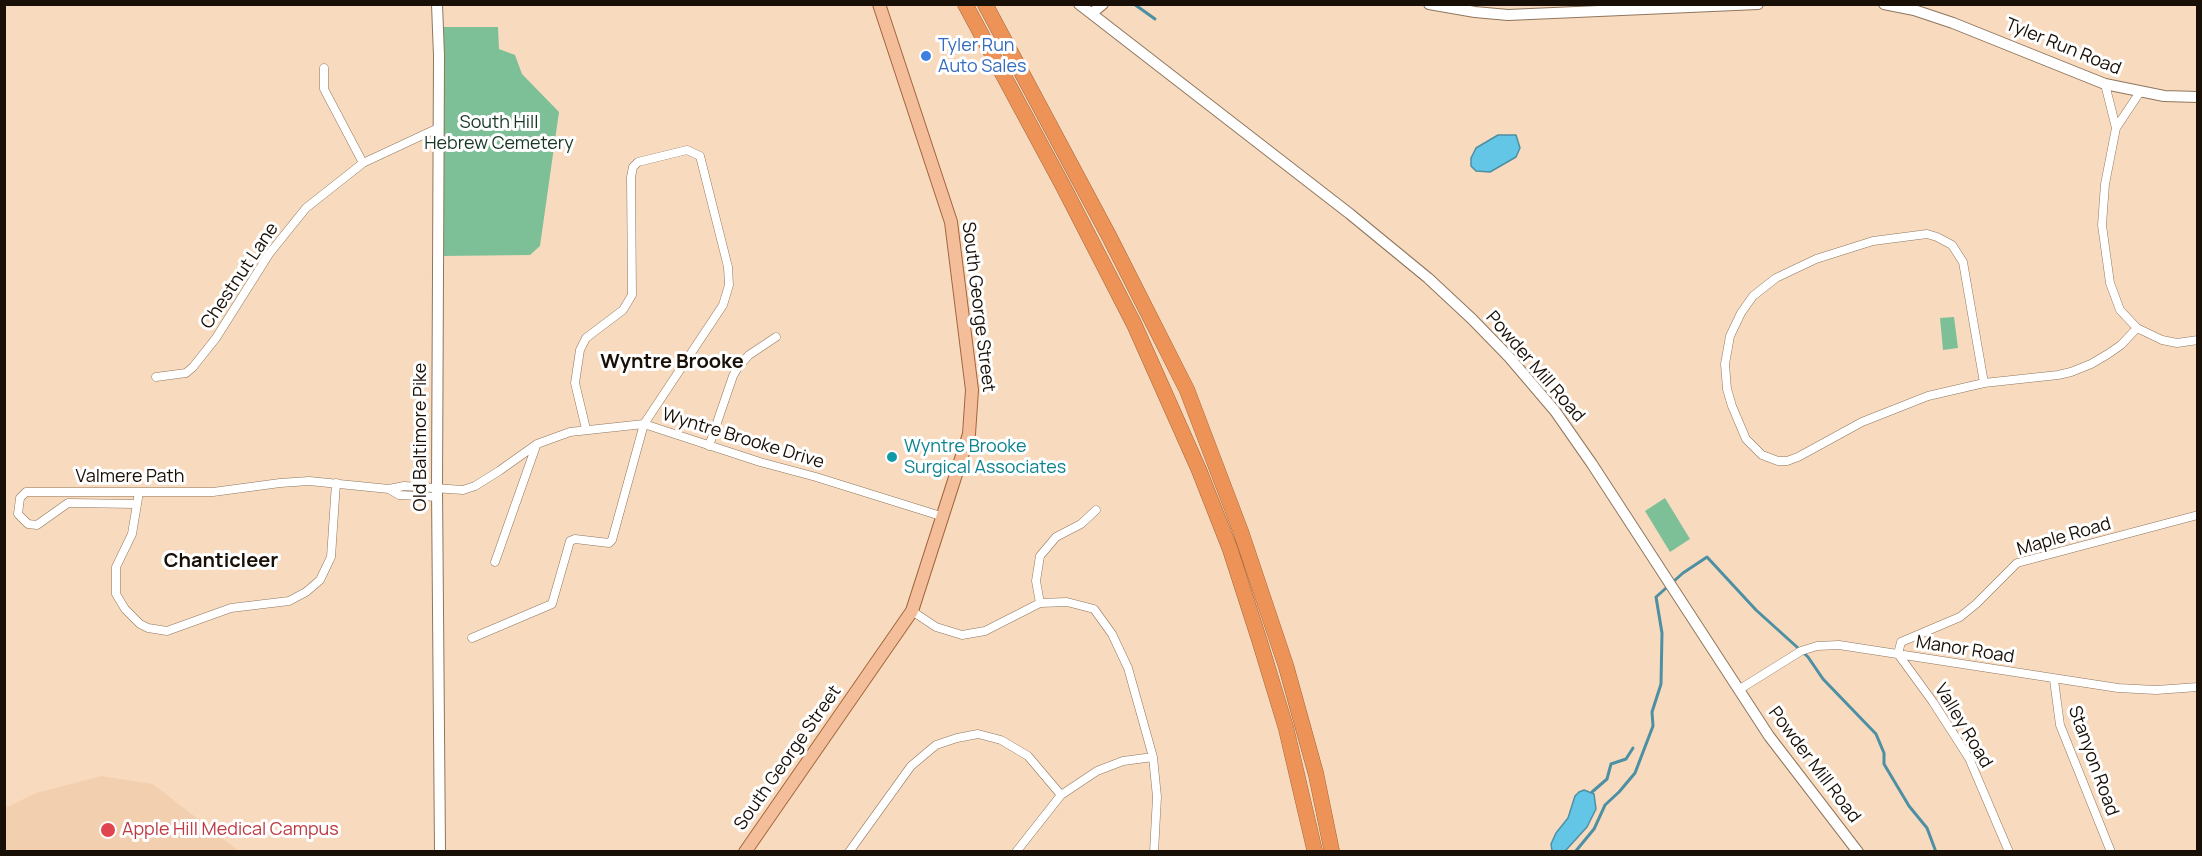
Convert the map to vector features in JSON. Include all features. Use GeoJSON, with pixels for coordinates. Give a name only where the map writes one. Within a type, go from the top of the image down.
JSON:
{"type":"FeatureCollection","features":[{"type":"Feature","properties":{"kind":"highway"},"geometry":{"type":"LineString","coordinates":[[966,4],[1134,324],[1199,470],[1230,549],[1286,728],[1314,852]]}},
{"type":"Feature","properties":{"kind":"highway"},"geometry":{"type":"LineString","coordinates":[[985,4],[1099,216],[1187,390],[1245,543],[1286,666],[1316,774],[1332,852]]}},
{"type":"Feature","properties":{"kind":"main road","name":"South George Street"},"geometry":{"type":"LineString","coordinates":[[745,852],[912,611],[969,434],[972,390],[951,222],[879,4]]}},
{"type":"Feature","properties":{"kind":"street","name":"Old Baltimore Pike"},"geometry":{"type":"LineString","coordinates":[[437,4],[440,852]]}},
{"type":"Feature","properties":{"kind":"street","name":"Powder Mill Road"},"geometry":{"type":"LineString","coordinates":[[1079,4],[1350,214],[1428,278],[1509,357],[1555,411],[1597,471],[1777,748],[1858,852]]}},
{"type":"Feature","properties":{"kind":"street"},"geometry":{"type":"LineString","coordinates":[[1092,13],[1103,4]]}},
{"type":"Feature","properties":{"kind":"street"},"geometry":{"type":"LineString","coordinates":[[1428,4],[1508,15],[1758,4]]}},
{"type":"Feature","properties":{"kind":"street","name":"Tyler Run Road"},"geometry":{"type":"LineString","coordinates":[[1884,4],[1953,22],[2105,84],[2164,96],[2198,97]]}},
{"type":"Feature","properties":{"kind":"street"},"geometry":{"type":"LineString","coordinates":[[324,68],[324,89],[363,163]]}},
{"type":"Feature","properties":{"kind":"street"},"geometry":{"type":"LineString","coordinates":[[2105,84],[2116,128]]}},
{"type":"Feature","properties":{"kind":"street"},"geometry":{"type":"LineString","coordinates":[[2140,92],[2116,128],[2105,184],[2102,225],[2104,254],[2112,294],[2120,310],[2137,328],[2162,340],[2177,342],[2198,340]]}},
{"type":"Feature","properties":{"kind":"street","name":"Chestnut Lane"},"geometry":{"type":"LineString","coordinates":[[156,377],[186,373],[193,367],[216,338],[269,254],[306,208],[363,163],[438,128]]}},
{"type":"Feature","properties":{"kind":"street"},"geometry":{"type":"LineString","coordinates":[[472,638],[552,603],[570,541],[609,543],[612,540],[644,424],[723,305],[729,285],[728,267],[700,156],[687,150],[638,162],[633,167],[631,177],[632,295],[623,310],[586,338],[580,350],[575,382],[586,429]]}},
{"type":"Feature","properties":{"kind":"street"},"geometry":{"type":"LineString","coordinates":[[1984,382],[1963,262],[1952,245],[1943,239],[1927,234],[1874,241],[1816,259],[1776,278],[1753,296],[1741,313],[1730,336],[1725,364],[1727,388],[1746,439],[1762,455],[1778,461],[1798,458],[1862,423],[1906,404],[1984,382],[2071,372],[2108,354],[2121,345],[2137,328]]}},
{"type":"Feature","properties":{"kind":"street"},"geometry":{"type":"LineString","coordinates":[[709,446],[738,367],[749,355],[776,337]]}},
{"type":"Feature","properties":{"kind":"street","name":"Wyntre Brooke Drive"},"geometry":{"type":"LineString","coordinates":[[437,492],[463,490],[475,486],[537,444],[570,432],[644,424],[944,517]]}},
{"type":"Feature","properties":{"kind":"street"},"geometry":{"type":"LineString","coordinates":[[495,562],[537,444]]}},
{"type":"Feature","properties":{"kind":"street","name":"Valmere Path"},"geometry":{"type":"LineString","coordinates":[[137,504],[68,503],[37,525],[28,524],[18,514],[20,498],[26,492],[213,492],[299,482],[336,483],[389,489],[404,486],[437,492]]}},
{"type":"Feature","properties":{"kind":"street"},"geometry":{"type":"LineString","coordinates":[[138,492],[132,534],[116,567],[116,594],[124,609],[140,624],[147,628],[167,631],[231,608],[289,601],[306,592],[320,580],[331,557],[336,483]]}},
{"type":"Feature","properties":{"kind":"street"},"geometry":{"type":"LineString","coordinates":[[1040,603],[1036,581],[1040,556],[1056,537],[1081,524],[1096,510]]}},
{"type":"Feature","properties":{"kind":"street","name":"Maple Road"},"geometry":{"type":"LineString","coordinates":[[1898,654],[1901,642],[1960,617],[2017,563],[2198,515]]}},
{"type":"Feature","properties":{"kind":"street"},"geometry":{"type":"LineString","coordinates":[[912,611],[936,627],[963,634],[985,631],[1040,603],[1067,602],[1094,609],[1112,634],[1128,668],[1153,757],[1157,797],[1154,852]]}},
{"type":"Feature","properties":{"kind":"street","name":"Manor Road"},"geometry":{"type":"LineString","coordinates":[[1740,689],[1798,652],[1817,646],[1839,645],[2118,688],[2156,690],[2198,687]]}},
{"type":"Feature","properties":{"kind":"street","name":"Valley Road"},"geometry":{"type":"LineString","coordinates":[[1898,654],[1933,702],[1969,758],[2009,852]]}},
{"type":"Feature","properties":{"kind":"street","name":"Stanyon Road"},"geometry":{"type":"LineString","coordinates":[[2055,680],[2060,726],[2111,852]]}},
{"type":"Feature","properties":{"kind":"street"},"geometry":{"type":"LineString","coordinates":[[849,852],[911,766],[936,745],[957,738],[978,734],[1001,740],[1028,756],[1061,795]]}},
{"type":"Feature","properties":{"kind":"street"},"geometry":{"type":"LineString","coordinates":[[1016,852],[1061,795],[1096,771],[1123,761],[1153,757]]}},
{"type":"Feature","properties":{"kind":"shaded area","name":"Apple Hill Medical Campus"},"geometry":{"type":"Polygon","coordinates":[[[101,776],[153,784],[239,851],[5,851],[5,808],[36,793],[101,776]]]}},
{"type":"Feature","properties":{"kind":"green space","name":"South Hill Hebrew Cemetery"},"geometry":{"type":"Polygon","coordinates":[[[441,27],[498,27],[499,49],[515,55],[522,74],[559,112],[540,246],[530,255],[442,256],[441,27]]]}},
{"type":"Feature","properties":{"kind":"green space"},"geometry":{"type":"Polygon","coordinates":[[[1954,317],[1958,348],[1943,350],[1940,318],[1954,317]]]}},
{"type":"Feature","properties":{"kind":"green space"},"geometry":{"type":"Polygon","coordinates":[[[1665,498],[1690,539],[1670,552],[1645,511],[1665,498]]]}},
{"type":"Feature","properties":{"kind":"water"},"geometry":{"type":"Polygon","coordinates":[[[1498,135],[1516,135],[1520,148],[1516,157],[1490,172],[1476,171],[1471,166],[1471,158],[1476,148],[1498,135]]]}},
{"type":"Feature","properties":{"kind":"water"},"geometry":{"type":"Polygon","coordinates":[[[1584,790],[1594,794],[1596,809],[1587,827],[1567,849],[1552,851],[1551,844],[1556,833],[1568,818],[1575,796],[1584,790]]]}},
{"type":"Feature","properties":{"kind":"waterway"},"geometry":{"type":"LineString","coordinates":[[1134,4],[1155,19]]}},
{"type":"Feature","properties":{"kind":"waterway"},"geometry":{"type":"LineString","coordinates":[[1575,852],[1594,829],[1605,805],[1635,773],[1653,726],[1652,712],[1661,684],[1662,633],[1656,597],[1683,573],[1707,557],[1756,610],[1808,657],[1823,679],[1876,734],[1884,753],[1884,764],[1909,806],[1927,828],[1936,852]]}},
{"type":"Feature","properties":{"kind":"waterway"},"geometry":{"type":"LineString","coordinates":[[1592,792],[1607,779],[1611,764],[1626,759],[1633,748]]}},
{"type":"Feature","properties":{"kind":"place","name":"Tyler Run Auto Sales"},"geometry":{"type":"Point","coordinates":[926,56]}},
{"type":"Feature","properties":{"kind":"place","name":"Wyntre Brooke Surgical Associates"},"geometry":{"type":"Point","coordinates":[892,457]}},
{"type":"Feature","properties":{"kind":"place","name":"Apple Hill Medical Campus"},"geometry":{"type":"Point","coordinates":[108,830]}},
{"type":"Feature","properties":{"kind":"district","name":"Wyntre Brooke"},"geometry":{"type":"Point","coordinates":[672,362]}},
{"type":"Feature","properties":{"kind":"district","name":"Chanticleer"},"geometry":{"type":"Point","coordinates":[221,561]}}]}
